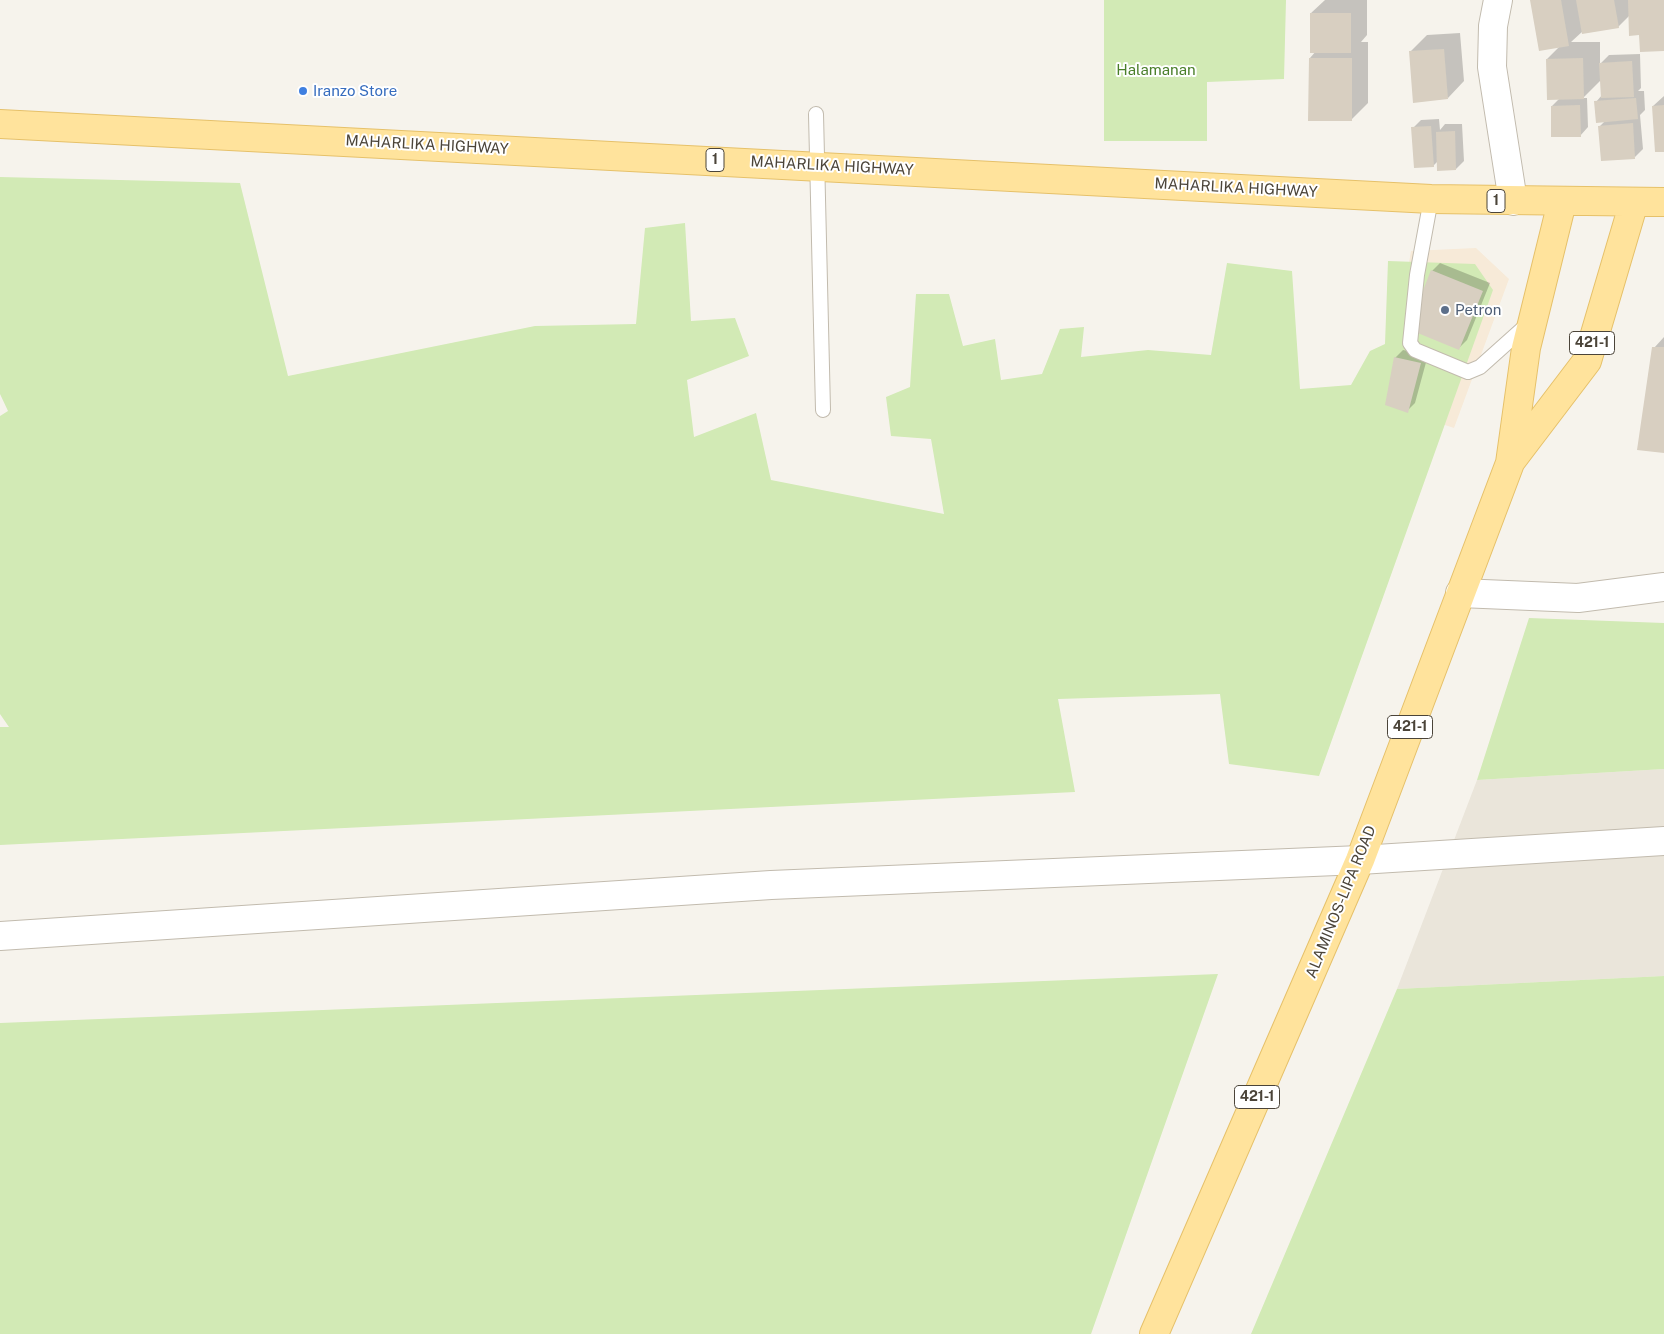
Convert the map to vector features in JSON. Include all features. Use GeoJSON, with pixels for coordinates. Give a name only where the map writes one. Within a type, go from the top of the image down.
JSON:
{"type":"FeatureCollection","features":[{"type":"Feature","properties":{"kind":"main road","name":"MAHARLIKA HIGHWAY"},"geometry":{"type":"LineString","coordinates":[[0,124],[819,165],[1431,199],[1664,202]]}},
{"type":"Feature","properties":{"kind":"main road","name":"ALAMINOS-LIPA ROAD"},"geometry":{"type":"LineString","coordinates":[[1154,1334],[1360,860],[1510,463],[1531,321],[1562,202]]}},
{"type":"Feature","properties":{"kind":"main road","name":"ALAMINOS-LIPA ROAD"},"geometry":{"type":"LineString","coordinates":[[1510,463],[1587,361],[1634,202]]}},
{"type":"Feature","properties":{"kind":"street"},"geometry":{"type":"LineString","coordinates":[[1498,0],[1493,26],[1492,67],[1513,201]]}},
{"type":"Feature","properties":{"kind":"street"},"geometry":{"type":"LineString","coordinates":[[1460,593],[1578,598],[1664,587]]}},
{"type":"Feature","properties":{"kind":"street"},"geometry":{"type":"LineString","coordinates":[[0,936],[771,884],[1360,860],[1664,841]]}},
{"type":"Feature","properties":{"kind":"lane"},"geometry":{"type":"LineString","coordinates":[[816,114],[819,165],[823,410]]}},
{"type":"Feature","properties":{"kind":"lane"},"geometry":{"type":"LineString","coordinates":[[1431,199],[1418,275],[1410,343],[1415,350],[1468,372],[1480,367],[1531,321]]}},
{"type":"Feature","properties":{"kind":"shaded area"},"geometry":{"type":"Polygon","coordinates":[[[1476,248],[1509,279],[1454,428],[1385,405],[1411,251],[1476,248]]]}},
{"type":"Feature","properties":{"kind":"shaded area"},"geometry":{"type":"Polygon","coordinates":[[[1664,769],[1664,976],[1397,989],[1477,780],[1664,769]]]}},
{"type":"Feature","properties":{"kind":"green space","name":"Halamanan"},"geometry":{"type":"Polygon","coordinates":[[[1104,0],[1286,0],[1284,79],[1207,82],[1207,141],[1104,141],[1104,0]]]}},
{"type":"Feature","properties":{"kind":"green space"},"geometry":{"type":"Polygon","coordinates":[[[0,177],[240,183],[288,376],[535,326],[636,324],[645,228],[685,223],[691,321],[735,318],[749,356],[687,380],[694,437],[756,413],[771,480],[944,514],[931,439],[891,436],[886,397],[910,387],[916,294],[949,294],[963,346],[995,339],[1001,380],[1042,374],[1060,329],[1084,327],[1081,357],[1148,350],[1211,355],[1227,263],[1292,271],[1300,389],[1351,385],[1370,351],[1385,344],[1388,261],[1475,264],[1493,290],[1319,776],[1229,764],[1220,694],[1058,699],[1075,792],[0,845],[0,727],[9,727],[0,714],[0,416],[8,411],[0,394],[0,177]]]}},
{"type":"Feature","properties":{"kind":"green space"},"geometry":{"type":"Polygon","coordinates":[[[1529,618],[1664,623],[1664,769],[1477,780],[1529,618]]]}},
{"type":"Feature","properties":{"kind":"green space"},"geometry":{"type":"Polygon","coordinates":[[[1218,974],[1091,1334],[0,1334],[0,1023],[1218,974]]]}},
{"type":"Feature","properties":{"kind":"green space"},"geometry":{"type":"Polygon","coordinates":[[[1664,976],[1664,1334],[1251,1334],[1397,989],[1664,976]]]}},
{"type":"Feature","properties":{"kind":"building"},"geometry":{"type":"Polygon","coordinates":[[[1530,0],[1561,0],[1569,46],[1539,51],[1530,0]]]}},
{"type":"Feature","properties":{"kind":"building"},"geometry":{"type":"Polygon","coordinates":[[[1576,0],[1614,0],[1619,28],[1582,34],[1576,0]]]}},
{"type":"Feature","properties":{"kind":"building"},"geometry":{"type":"Polygon","coordinates":[[[1628,0],[1664,0],[1664,51],[1640,52],[1639,35],[1629,36],[1628,0]]]}},
{"type":"Feature","properties":{"kind":"building"},"geometry":{"type":"Polygon","coordinates":[[[1310,13],[1351,13],[1351,53],[1310,53],[1310,13]]]}},
{"type":"Feature","properties":{"kind":"building"},"geometry":{"type":"Polygon","coordinates":[[[1444,49],[1448,99],[1413,103],[1409,51],[1444,49]]]}},
{"type":"Feature","properties":{"kind":"building"},"geometry":{"type":"Polygon","coordinates":[[[1309,58],[1352,58],[1352,121],[1308,121],[1309,58]]]}},
{"type":"Feature","properties":{"kind":"building"},"geometry":{"type":"Polygon","coordinates":[[[1583,58],[1584,99],[1547,100],[1546,59],[1583,58]]]}},
{"type":"Feature","properties":{"kind":"building"},"geometry":{"type":"Polygon","coordinates":[[[1632,61],[1634,97],[1601,98],[1599,63],[1632,61]]]}},
{"type":"Feature","properties":{"kind":"building"},"geometry":{"type":"Polygon","coordinates":[[[1636,98],[1638,119],[1596,123],[1594,101],[1636,98]]]}},
{"type":"Feature","properties":{"kind":"building"},"geometry":{"type":"Polygon","coordinates":[[[1580,105],[1581,137],[1551,137],[1551,106],[1580,105]]]}},
{"type":"Feature","properties":{"kind":"building"},"geometry":{"type":"Polygon","coordinates":[[[1664,105],[1664,152],[1655,152],[1652,106],[1664,105]]]}},
{"type":"Feature","properties":{"kind":"building"},"geometry":{"type":"Polygon","coordinates":[[[1633,123],[1635,159],[1601,161],[1598,126],[1633,123]]]}},
{"type":"Feature","properties":{"kind":"building"},"geometry":{"type":"Polygon","coordinates":[[[1431,126],[1434,167],[1414,168],[1411,127],[1431,126]]]}},
{"type":"Feature","properties":{"kind":"building"},"geometry":{"type":"Polygon","coordinates":[[[1455,131],[1456,170],[1437,171],[1436,132],[1455,131]]]}},
{"type":"Feature","properties":{"kind":"building","name":"Petron"},"geometry":{"type":"Polygon","coordinates":[[[1431,270],[1483,291],[1459,350],[1408,329],[1431,270]]]}},
{"type":"Feature","properties":{"kind":"building"},"geometry":{"type":"Polygon","coordinates":[[[1652,347],[1664,347],[1664,453],[1637,450],[1652,347]]]}},
{"type":"Feature","properties":{"kind":"building"},"geometry":{"type":"Polygon","coordinates":[[[1394,357],[1421,363],[1408,413],[1385,405],[1394,357]]]}},
{"type":"Feature","properties":{"kind":"place","name":"Iranzo Store"},"geometry":{"type":"Point","coordinates":[303,91]}},
{"type":"Feature","properties":{"kind":"place","name":"Petron"},"geometry":{"type":"Point","coordinates":[1445,310]}}]}
